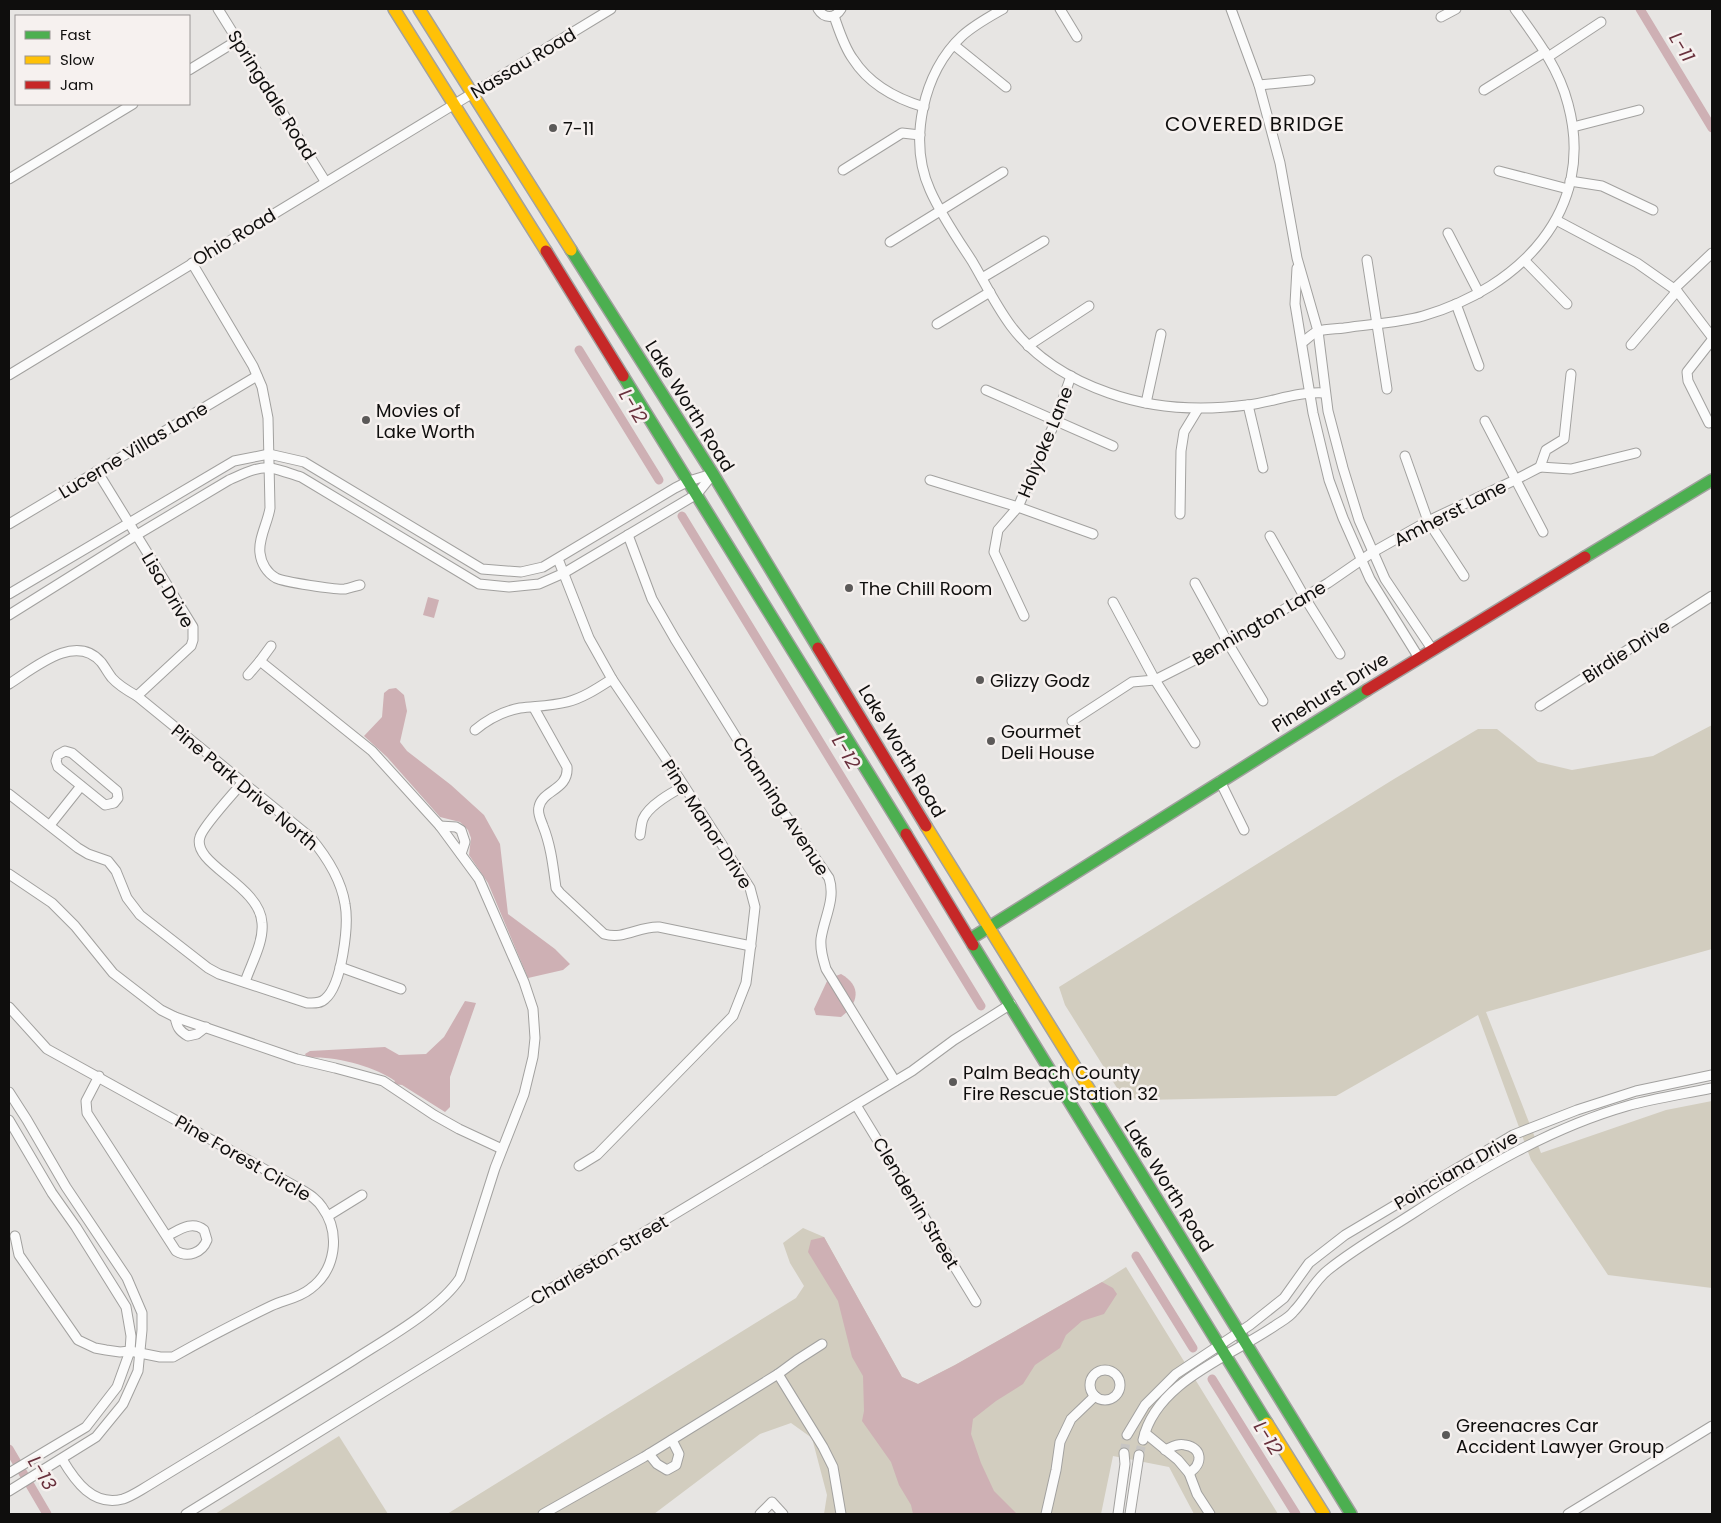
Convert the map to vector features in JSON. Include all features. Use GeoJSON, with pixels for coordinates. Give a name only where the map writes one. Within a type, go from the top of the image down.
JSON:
{"type":"FeatureCollection","features":[{"type":"Feature","properties":{"kind":"main road"},"geometry":{"type":"LineString","coordinates":[[394,9],[456,103],[591,326],[689,481],[1011,1004],[1221,1350],[1324,1514]]}},
{"type":"Feature","properties":{"kind":"main road","name":"Lake Worth Road"},"geometry":{"type":"LineString","coordinates":[[419,9],[713,474],[1350,1514]]}},
{"type":"Feature","properties":{"kind":"main road"},"geometry":{"type":"LineString","coordinates":[[591,326],[610,330],[640,374],[680,423]]}},
{"type":"Feature","properties":{"kind":"main road","name":"Pinehurst Drive"},"geometry":{"type":"LineString","coordinates":[[970,939],[1432,649],[1712,480]]}},
{"type":"Feature","properties":{"kind":"main road"},"geometry":{"type":"LineString","coordinates":[[854,749],[876,768],[894,772]]}},
{"type":"Feature","properties":{"kind":"street","name":"Springdale Road"},"geometry":{"type":"LineString","coordinates":[[218,9],[326,181]]}},
{"type":"Feature","properties":{"kind":"street","name":"Nassau Road"},"geometry":{"type":"LineString","coordinates":[[456,103],[611,9]]}},
{"type":"Feature","properties":{"kind":"street"},"geometry":{"type":"LineString","coordinates":[[818,9],[825,16],[834,16],[841,9]]}},
{"type":"Feature","properties":{"kind":"street"},"geometry":{"type":"LineString","coordinates":[[1003,9],[974,27],[954,44],[937,71],[924,107],[920,135],[921,150],[930,190],[990,292],[1011,325],[1028,346],[1050,363],[1072,376],[1109,393],[1146,403],[1177,408],[1248,405],[1310,392],[1325,393]]}},
{"type":"Feature","properties":{"kind":"street"},"geometry":{"type":"LineString","coordinates":[[1060,9],[1077,37]]}},
{"type":"Feature","properties":{"kind":"street"},"geometry":{"type":"LineString","coordinates":[[1231,9],[1259,85],[1280,164],[1297,258],[1318,331],[1328,411],[1359,520],[1385,579],[1432,649]]}},
{"type":"Feature","properties":{"kind":"street"},"geometry":{"type":"LineString","coordinates":[[1441,17],[1456,9]]}},
{"type":"Feature","properties":{"kind":"street"},"geometry":{"type":"LineString","coordinates":[[1303,342],[1318,331],[1422,316],[1480,293],[1525,261],[1537,248],[1556,220],[1569,185],[1574,156],[1573,127],[1564,90],[1546,55],[1515,9]]}},
{"type":"Feature","properties":{"kind":"street"},"geometry":{"type":"LineString","coordinates":[[834,16],[851,57],[866,75],[880,87],[896,96],[924,107]]}},
{"type":"Feature","properties":{"kind":"street"},"geometry":{"type":"LineString","coordinates":[[1484,90],[1602,22]]}},
{"type":"Feature","properties":{"kind":"street"},"geometry":{"type":"LineString","coordinates":[[190,69],[238,40]]}},
{"type":"Feature","properties":{"kind":"street"},"geometry":{"type":"LineString","coordinates":[[954,44],[1006,87]]}},
{"type":"Feature","properties":{"kind":"street"},"geometry":{"type":"LineString","coordinates":[[1259,85],[1310,80]]}},
{"type":"Feature","properties":{"kind":"street","name":"Ohio Road"},"geometry":{"type":"LineString","coordinates":[[9,375],[456,103]]}},
{"type":"Feature","properties":{"kind":"street"},"geometry":{"type":"LineString","coordinates":[[9,179],[131,105]]}},
{"type":"Feature","properties":{"kind":"street"},"geometry":{"type":"LineString","coordinates":[[1573,127],[1639,110]]}},
{"type":"Feature","properties":{"kind":"street"},"geometry":{"type":"LineString","coordinates":[[843,170],[902,133],[920,135]]}},
{"type":"Feature","properties":{"kind":"street"},"geometry":{"type":"LineString","coordinates":[[1500,171],[1569,185],[1602,186],[1652,210]]}},
{"type":"Feature","properties":{"kind":"street"},"geometry":{"type":"LineString","coordinates":[[890,242],[1003,172]]}},
{"type":"Feature","properties":{"kind":"street"},"geometry":{"type":"LineString","coordinates":[[1556,220],[1637,264],[1676,290],[1712,338],[1687,372],[1688,381],[1709,423]]}},
{"type":"Feature","properties":{"kind":"street"},"geometry":{"type":"LineString","coordinates":[[1448,234],[1480,293]]}},
{"type":"Feature","properties":{"kind":"street"},"geometry":{"type":"LineString","coordinates":[[982,278],[1044,241]]}},
{"type":"Feature","properties":{"kind":"street"},"geometry":{"type":"LineString","coordinates":[[1631,345],[1676,290],[1712,253]]}},
{"type":"Feature","properties":{"kind":"street"},"geometry":{"type":"LineString","coordinates":[[1297,258],[1296,304],[1310,392],[1329,480],[1370,580],[1418,658]]}},
{"type":"Feature","properties":{"kind":"street"},"geometry":{"type":"LineString","coordinates":[[1366,260],[1387,389]]}},
{"type":"Feature","properties":{"kind":"street"},"geometry":{"type":"LineString","coordinates":[[1525,261],[1567,304]]}},
{"type":"Feature","properties":{"kind":"street"},"geometry":{"type":"LineString","coordinates":[[192,263],[257,376],[265,400],[268,418],[270,508],[260,543],[261,559],[267,570],[276,578],[288,582],[344,589],[360,585]]}},
{"type":"Feature","properties":{"kind":"street"},"geometry":{"type":"LineString","coordinates":[[937,324],[990,292]]}},
{"type":"Feature","properties":{"kind":"street"},"geometry":{"type":"LineString","coordinates":[[1456,304],[1479,366]]}},
{"type":"Feature","properties":{"kind":"street"},"geometry":{"type":"LineString","coordinates":[[1028,346],[1089,306]]}},
{"type":"Feature","properties":{"kind":"street"},"geometry":{"type":"LineString","coordinates":[[1146,403],[1161,334]]}},
{"type":"Feature","properties":{"kind":"street"},"geometry":{"type":"LineString","coordinates":[[1571,374],[1564,439],[1546,450],[1540,467],[1571,469],[1636,453]]}},
{"type":"Feature","properties":{"kind":"street","name":"Lucerne Villas Lane"},"geometry":{"type":"LineString","coordinates":[[9,524],[257,376]]}},
{"type":"Feature","properties":{"kind":"street","name":"Holyoke Lane"},"geometry":{"type":"LineString","coordinates":[[1024,616],[994,552],[998,530],[1018,507],[1055,422],[1072,376]]}},
{"type":"Feature","properties":{"kind":"street"},"geometry":{"type":"LineString","coordinates":[[986,390],[1113,446]]}},
{"type":"Feature","properties":{"kind":"street"},"geometry":{"type":"LineString","coordinates":[[1248,405],[1263,468]]}},
{"type":"Feature","properties":{"kind":"street"},"geometry":{"type":"LineString","coordinates":[[1180,514],[1180,451],[1184,432],[1198,408]]}},
{"type":"Feature","properties":{"kind":"street"},"geometry":{"type":"LineString","coordinates":[[1485,421],[1543,532]]}},
{"type":"Feature","properties":{"kind":"street"},"geometry":{"type":"LineString","coordinates":[[9,594],[234,461],[269,454],[304,462],[482,570],[521,572],[543,567],[689,481],[713,474]]}},
{"type":"Feature","properties":{"kind":"street"},"geometry":{"type":"LineString","coordinates":[[1405,456],[1428,521],[1464,576]]}},
{"type":"Feature","properties":{"kind":"street","name":"Amherst Lane"},"geometry":{"type":"LineString","coordinates":[[1361,561],[1373,552],[1428,521],[1540,467]]}},
{"type":"Feature","properties":{"kind":"street"},"geometry":{"type":"LineString","coordinates":[[9,615],[135,536],[229,480],[249,472],[270,468],[301,477],[479,584],[509,587],[539,584],[564,573],[697,494],[713,474]]}},
{"type":"Feature","properties":{"kind":"street","name":"Lisa Drive"},"geometry":{"type":"LineString","coordinates":[[97,471],[135,536],[193,627],[194,640],[187,650],[164,669],[137,696]]}},
{"type":"Feature","properties":{"kind":"street"},"geometry":{"type":"LineString","coordinates":[[930,480],[1018,507],[1093,534]]}},
{"type":"Feature","properties":{"kind":"street","name":"Channing Avenue"},"geometry":{"type":"LineString","coordinates":[[628,535],[652,599],[675,639],[777,803],[829,878],[832,887],[831,899],[821,939],[822,956],[826,969],[895,1081]]}},
{"type":"Feature","properties":{"kind":"street"},"geometry":{"type":"LineString","coordinates":[[1270,536],[1305,598],[1340,654]]}},
{"type":"Feature","properties":{"kind":"street","name":"Pine Manor Drive"},"geometry":{"type":"LineString","coordinates":[[558,559],[588,638],[612,679],[750,888],[755,907],[746,983],[733,1016],[598,1155],[580,1166]]}},
{"type":"Feature","properties":{"kind":"street","name":"Bennington Lane"},"geometry":{"type":"LineString","coordinates":[[1072,721],[1132,682],[1155,680],[1228,643],[1305,598],[1361,561]]}},
{"type":"Feature","properties":{"kind":"street"},"geometry":{"type":"LineString","coordinates":[[1195,584],[1263,701]]}},
{"type":"Feature","properties":{"kind":"street","name":"Birdie Drive"},"geometry":{"type":"LineString","coordinates":[[1540,706],[1712,596]]}},
{"type":"Feature","properties":{"kind":"street"},"geometry":{"type":"LineString","coordinates":[[1113,602],[1155,680],[1195,743]]}},
{"type":"Feature","properties":{"kind":"street"},"geometry":{"type":"LineString","coordinates":[[248,675],[271,646]]}},
{"type":"Feature","properties":{"kind":"street","name":"Pine Park Drive North"},"geometry":{"type":"LineString","coordinates":[[9,684],[62,652],[81,651],[96,657],[121,687],[137,696],[310,837],[329,863],[337,878],[345,905],[345,948],[331,992],[323,1001],[307,1003],[245,982]]}},
{"type":"Feature","properties":{"kind":"street"},"geometry":{"type":"LineString","coordinates":[[62,1459],[75,1481],[93,1496],[107,1500],[124,1499],[296,1396],[387,1339],[441,1301],[453,1289],[460,1278],[470,1241],[502,1149],[524,1094],[533,1057],[535,1038],[533,1009],[524,982],[479,879],[440,826],[372,751],[260,661]]}},
{"type":"Feature","properties":{"kind":"street"},"geometry":{"type":"LineString","coordinates":[[475,730],[488,720],[520,708],[534,708],[569,702],[590,693],[612,679]]}},
{"type":"Feature","properties":{"kind":"street"},"geometry":{"type":"LineString","coordinates":[[534,708],[567,767],[568,774],[563,783],[541,801],[539,806],[539,812],[548,840],[556,888],[560,893],[604,934],[610,936],[622,936],[647,928],[659,928],[751,946]]}},
{"type":"Feature","properties":{"kind":"street"},"geometry":{"type":"LineString","coordinates":[[65,751],[72,753],[117,791],[118,798],[114,803],[105,805],[81,786],[58,767],[56,761],[58,755],[65,751]]}},
{"type":"Feature","properties":{"kind":"street"},"geometry":{"type":"LineString","coordinates":[[1220,781],[1244,830]]}},
{"type":"Feature","properties":{"kind":"street"},"geometry":{"type":"LineString","coordinates":[[9,794],[78,848],[88,854],[108,861],[116,871],[127,898],[140,915],[153,926],[208,968],[245,982],[261,937],[261,916],[252,898],[202,854],[199,842],[203,831],[242,783]]}},
{"type":"Feature","properties":{"kind":"street"},"geometry":{"type":"LineString","coordinates":[[50,826],[81,786]]}},
{"type":"Feature","properties":{"kind":"street"},"geometry":{"type":"LineString","coordinates":[[640,835],[643,819],[654,806],[667,795],[684,786]]}},
{"type":"Feature","properties":{"kind":"street"},"geometry":{"type":"LineString","coordinates":[[440,826],[456,826],[461,830],[465,842],[461,854]]}},
{"type":"Feature","properties":{"kind":"street"},"geometry":{"type":"LineString","coordinates":[[9,874],[52,904],[75,926],[113,973],[161,1010],[175,1017],[297,1059],[383,1081],[434,1115],[502,1149]]}},
{"type":"Feature","properties":{"kind":"street"},"geometry":{"type":"LineString","coordinates":[[340,967],[401,989]]}},
{"type":"Feature","properties":{"kind":"street","name":"Charleston Street"},"geometry":{"type":"LineString","coordinates":[[186,1514],[569,1278],[912,1071],[954,1040],[1011,1004]]}},
{"type":"Feature","properties":{"kind":"street","name":"Pine Forest Circle"},"geometry":{"type":"LineString","coordinates":[[9,1007],[47,1049],[99,1076],[302,1190],[319,1202],[328,1216],[334,1235],[332,1256],[324,1275],[310,1290],[271,1306],[172,1357],[95,1348],[78,1340],[19,1255],[15,1236]]}},
{"type":"Feature","properties":{"kind":"street"},"geometry":{"type":"LineString","coordinates":[[175,1017],[177,1027],[188,1036],[197,1034],[206,1028]]}},
{"type":"Feature","properties":{"kind":"street","name":"Poinciana Drive"},"geometry":{"type":"LineString","coordinates":[[1221,1350],[1238,1332],[1250,1325],[1284,1298],[1309,1263],[1345,1235],[1514,1135],[1577,1110],[1636,1091],[1712,1075]]}},
{"type":"Feature","properties":{"kind":"street"},"geometry":{"type":"LineString","coordinates":[[99,1076],[86,1101],[87,1113],[167,1236]]}},
{"type":"Feature","properties":{"kind":"street","name":"Poinciana Drive"},"geometry":{"type":"LineString","coordinates":[[1221,1350],[1246,1344],[1258,1338],[1293,1313],[1326,1272],[1359,1248],[1462,1181],[1517,1150],[1589,1119],[1622,1108],[1712,1088]]}},
{"type":"Feature","properties":{"kind":"street"},"geometry":{"type":"LineString","coordinates":[[9,1092],[66,1187],[127,1278],[142,1312],[141,1352],[138,1370],[123,1404],[96,1437],[10,1490]]}},
{"type":"Feature","properties":{"kind":"street","name":"Clendenin Street"},"geometry":{"type":"LineString","coordinates":[[856,1105],[976,1302]]}},
{"type":"Feature","properties":{"kind":"street"},"geometry":{"type":"LineString","coordinates":[[9,1120],[52,1193],[76,1227],[126,1307],[131,1336],[130,1351],[117,1388],[86,1427],[9,1473]]}},
{"type":"Feature","properties":{"kind":"street"},"geometry":{"type":"LineString","coordinates":[[328,1216],[362,1195]]}},
{"type":"Feature","properties":{"kind":"street"},"geometry":{"type":"LineString","coordinates":[[544,1514],[672,1440],[778,1374],[822,1344]]}},
{"type":"Feature","properties":{"kind":"street"},"geometry":{"type":"LineString","coordinates":[[1127,1435],[1145,1405],[1176,1374],[1221,1350]]}},
{"type":"Feature","properties":{"kind":"street"},"geometry":{"type":"LineString","coordinates":[[1210,1514],[1197,1494],[1189,1473],[1178,1460],[1144,1436],[1155,1412],[1183,1383],[1221,1350]]}},
{"type":"Feature","properties":{"kind":"street"},"geometry":{"type":"LineString","coordinates":[[778,1374],[823,1447],[833,1467],[841,1514]]}},
{"type":"Feature","properties":{"kind":"street"},"geometry":{"type":"LineString","coordinates":[[1155,1394],[1165,1401]]}},
{"type":"Feature","properties":{"kind":"street"},"geometry":{"type":"LineString","coordinates":[[1046,1514],[1060,1442],[1071,1419],[1095,1396]]}},
{"type":"Feature","properties":{"kind":"street"},"geometry":{"type":"LineString","coordinates":[[1568,1514],[1712,1426]]}},
{"type":"Feature","properties":{"kind":"street"},"geometry":{"type":"LineString","coordinates":[[649,1454],[656,1464],[667,1470],[676,1465],[679,1454],[672,1440]]}},
{"type":"Feature","properties":{"kind":"street"},"geometry":{"type":"LineString","coordinates":[[1165,1450],[1178,1444],[1186,1444],[1197,1452],[1200,1458],[1199,1463],[1189,1473]]}},
{"type":"Feature","properties":{"kind":"street"},"geometry":{"type":"LineString","coordinates":[[1118,1514],[1125,1464],[1124,1452]]}},
{"type":"Feature","properties":{"kind":"street"},"geometry":{"type":"LineString","coordinates":[[39,1455],[46,1468]]}},
{"type":"Feature","properties":{"kind":"street"},"geometry":{"type":"LineString","coordinates":[[1130,1514],[1140,1455]]}},
{"type":"Feature","properties":{"kind":"street"},"geometry":{"type":"LineString","coordinates":[[760,1514],[772,1502],[783,1514]]}},
{"type":"Feature","properties":{"kind":"shaded area"},"geometry":{"type":"Polygon","coordinates":[[[428,597],[439,600],[434,618],[423,615],[428,597]]]}},
{"type":"Feature","properties":{"kind":"shaded area"},"geometry":{"type":"Polygon","coordinates":[[[396,688],[404,695],[407,711],[400,742],[407,751],[451,785],[484,815],[500,844],[508,914],[555,949],[570,964],[563,970],[528,978],[488,883],[469,855],[471,838],[468,830],[460,822],[440,817],[387,757],[364,736],[382,717],[384,693],[389,689],[396,688]]]}},
{"type":"Feature","properties":{"kind":"shaded area"},"geometry":{"type":"Polygon","coordinates":[[[1712,725],[1712,949],[1486,1012],[1541,1153],[1666,1110],[1712,1101],[1712,1288],[1608,1275],[1531,1160],[1478,1015],[1336,1096],[1143,1100],[1122,1096],[1065,1005],[1059,987],[1478,729],[1497,729],[1538,762],[1572,770],[1653,756],[1712,725]]]}},
{"type":"Feature","properties":{"kind":"shaded area"},"geometry":{"type":"Polygon","coordinates":[[[841,974],[848,979],[855,989],[856,995],[852,1006],[841,1017],[816,1015],[814,1009],[828,979],[841,974]]]}},
{"type":"Feature","properties":{"kind":"shaded area"},"geometry":{"type":"Polygon","coordinates":[[[465,1001],[476,1003],[450,1077],[450,1107],[445,1112],[402,1085],[393,1084],[395,1081],[365,1066],[328,1058],[307,1058],[305,1054],[310,1051],[385,1047],[399,1055],[426,1054],[444,1037],[465,1001]]]}},
{"type":"Feature","properties":{"kind":"shaded area"},"geometry":{"type":"Polygon","coordinates":[[[803,1228],[824,1237],[902,1377],[918,1384],[955,1365],[1126,1267],[1278,1514],[1194,1514],[1169,1467],[1113,1456],[1101,1514],[824,1514],[827,1495],[812,1438],[791,1423],[760,1434],[654,1514],[447,1514],[796,1298],[804,1286],[790,1263],[783,1243],[803,1228]]]}},
{"type":"Feature","properties":{"kind":"shaded area"},"geometry":{"type":"Polygon","coordinates":[[[824,1237],[902,1377],[918,1384],[1102,1282],[1113,1288],[1117,1294],[1104,1314],[1082,1321],[1066,1335],[1060,1348],[1035,1365],[1023,1384],[996,1401],[973,1419],[971,1434],[981,1463],[994,1491],[1017,1514],[913,1514],[911,1505],[899,1485],[891,1462],[862,1421],[864,1411],[863,1376],[852,1357],[838,1301],[808,1252],[811,1240],[824,1237]]]}},
{"type":"Feature","properties":{"kind":"shaded area"},"geometry":{"type":"Polygon","coordinates":[[[339,1436],[388,1514],[215,1514],[339,1436]]]}},
{"type":"Feature","properties":{"kind":"waterway","name":"L-11"},"geometry":{"type":"LineString","coordinates":[[1640,9],[1712,128]]}},
{"type":"Feature","properties":{"kind":"waterway","name":"L-12"},"geometry":{"type":"LineString","coordinates":[[579,350],[659,480]]}},
{"type":"Feature","properties":{"kind":"waterway","name":"L-12"},"geometry":{"type":"LineString","coordinates":[[682,516],[981,1006]]}},
{"type":"Feature","properties":{"kind":"waterway","name":"L-12"},"geometry":{"type":"LineString","coordinates":[[1136,1256],[1193,1348]]}},
{"type":"Feature","properties":{"kind":"waterway","name":"L-12"},"geometry":{"type":"LineString","coordinates":[[1212,1379],[1296,1514]]}},
{"type":"Feature","properties":{"kind":"waterway","name":"L-13"},"geometry":{"type":"LineString","coordinates":[[9,1449],[47,1514]]}},
{"type":"Feature","properties":{"kind":"tunnel"},"geometry":{"type":"LineString","coordinates":[[1124,1453],[1127,1435]]}},
{"type":"Feature","properties":{"kind":"tunnel"},"geometry":{"type":"LineString","coordinates":[[1139,1455],[1143,1440]]}},
{"type":"Feature","properties":{"kind":"traffic: fast"},"geometry":{"type":"LineString","coordinates":[[571,250],[713,474],[818,648]]}},
{"type":"Feature","properties":{"kind":"traffic: fast"},"geometry":{"type":"LineString","coordinates":[[623,376],[906,834]]}},
{"type":"Feature","properties":{"kind":"traffic: fast"},"geometry":{"type":"LineString","coordinates":[[1585,557],[1712,480]]}},
{"type":"Feature","properties":{"kind":"traffic: fast"},"geometry":{"type":"LineString","coordinates":[[970,939],[1367,690]]}},
{"type":"Feature","properties":{"kind":"traffic: fast"},"geometry":{"type":"LineString","coordinates":[[973,945],[1267,1423]]}},
{"type":"Feature","properties":{"kind":"traffic: fast"},"geometry":{"type":"LineString","coordinates":[[1094,1097],[1351,1514]]}},
{"type":"Feature","properties":{"kind":"traffic: slow"},"geometry":{"type":"LineString","coordinates":[[394,9],[546,251]]}},
{"type":"Feature","properties":{"kind":"traffic: slow"},"geometry":{"type":"LineString","coordinates":[[419,9],[571,250]]}},
{"type":"Feature","properties":{"kind":"traffic: slow"},"geometry":{"type":"LineString","coordinates":[[926,826],[1094,1097]]}},
{"type":"Feature","properties":{"kind":"traffic: slow"},"geometry":{"type":"LineString","coordinates":[[1267,1423],[1324,1514]]}},
{"type":"Feature","properties":{"kind":"traffic: jam"},"geometry":{"type":"LineString","coordinates":[[546,251],[623,376]]}},
{"type":"Feature","properties":{"kind":"traffic: jam"},"geometry":{"type":"LineString","coordinates":[[1367,690],[1585,557]]}},
{"type":"Feature","properties":{"kind":"traffic: jam"},"geometry":{"type":"LineString","coordinates":[[818,648],[926,826]]}},
{"type":"Feature","properties":{"kind":"traffic: jam"},"geometry":{"type":"LineString","coordinates":[[906,834],[973,945]]}},
{"type":"Feature","properties":{"kind":"place","name":"7-11"},"geometry":{"type":"Point","coordinates":[553,128]}},
{"type":"Feature","properties":{"kind":"place","name":"Movies of Lake Worth"},"geometry":{"type":"Point","coordinates":[366,420]}},
{"type":"Feature","properties":{"kind":"place","name":"The Chill Room"},"geometry":{"type":"Point","coordinates":[849,588]}},
{"type":"Feature","properties":{"kind":"place","name":"Glizzy Godz"},"geometry":{"type":"Point","coordinates":[980,680]}},
{"type":"Feature","properties":{"kind":"place","name":"Gourmet Deli House"},"geometry":{"type":"Point","coordinates":[991,741]}},
{"type":"Feature","properties":{"kind":"place","name":"Palm Beach County Fire Rescue Station 32"},"geometry":{"type":"Point","coordinates":[953,1082]}},
{"type":"Feature","properties":{"kind":"place","name":"Greenacres Car Accident Lawyer Group"},"geometry":{"type":"Point","coordinates":[1446,1435]}},
{"type":"Feature","properties":{"kind":"district","name":"COVERED BRIDGE"},"geometry":{"type":"Point","coordinates":[1255,124]}}]}
